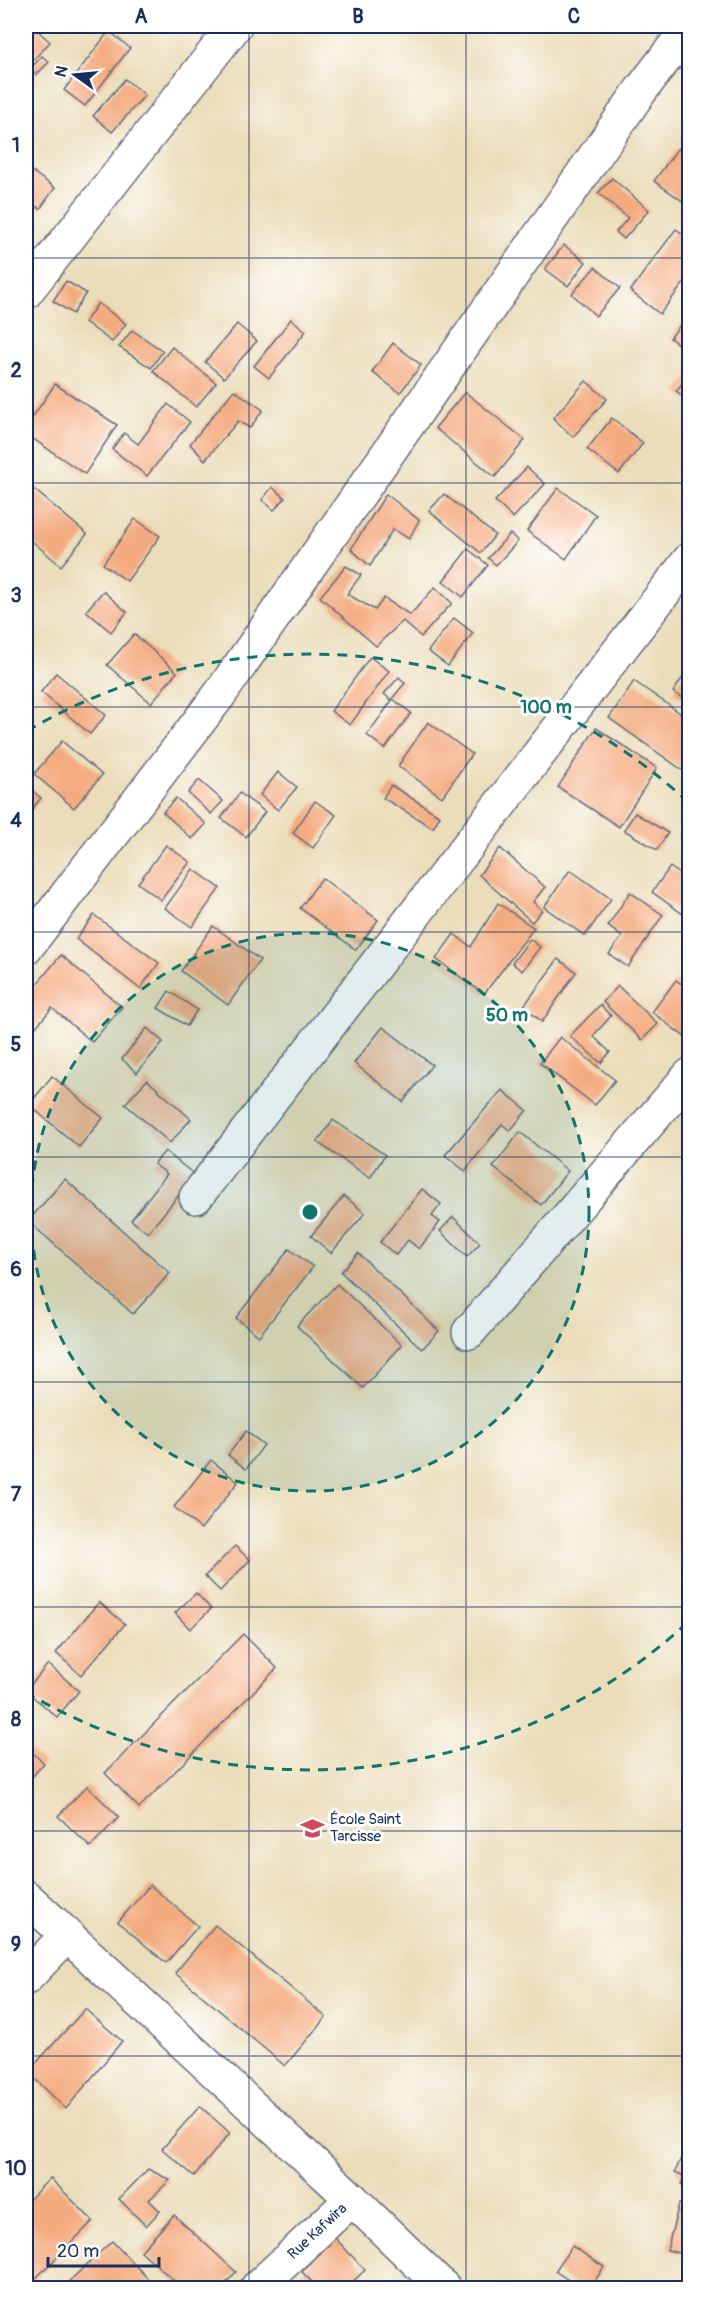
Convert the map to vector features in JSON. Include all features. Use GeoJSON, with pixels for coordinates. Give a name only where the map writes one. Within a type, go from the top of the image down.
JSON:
{"type":"FeatureCollection","features":[{"type":"Feature","properties":{"kind":"street"},"geometry":{"type":"LineString","coordinates":[[26,292],[235,26]]}},
{"type":"Feature","properties":{"kind":"street"},"geometry":{"type":"LineString","coordinates":[[26,948],[220,694],[641,90],[690,27]]}},
{"type":"Feature","properties":{"kind":"street"},"geometry":{"type":"LineString","coordinates":[[196,1197],[690,559]]}},
{"type":"Feature","properties":{"kind":"street"},"geometry":{"type":"LineString","coordinates":[[469,1332],[690,1074]]}},
{"type":"Feature","properties":{"kind":"street"},"geometry":{"type":"LineString","coordinates":[[26,1897],[352,2199],[444,2289]]}},
{"type":"Feature","properties":{"kind":"street"},"geometry":{"type":"LineString","coordinates":[[26,1978],[67,1935]]}},
{"type":"Feature","properties":{"kind":"street","name":"Rue Kafwira"},"geometry":{"type":"LineString","coordinates":[[257,2289],[352,2199]]}},
{"type":"Feature","properties":{"kind":"building"},"geometry":{"type":"Polygon","coordinates":[[[26,26],[33,26],[50,42],[26,68],[26,26]]]}},
{"type":"Feature","properties":{"kind":"building"},"geometry":{"type":"Polygon","coordinates":[[[109,31],[130,48],[85,106],[64,90],[109,31]]]}},
{"type":"Feature","properties":{"kind":"building"},"geometry":{"type":"Polygon","coordinates":[[[42,56],[49,62],[36,75],[30,69],[42,56]]]}},
{"type":"Feature","properties":{"kind":"building"},"geometry":{"type":"Polygon","coordinates":[[[125,79],[145,95],[112,132],[93,116],[125,79]]]}},
{"type":"Feature","properties":{"kind":"building"},"geometry":{"type":"Polygon","coordinates":[[[678,148],[690,157],[690,206],[654,181],[678,148]]]}},
{"type":"Feature","properties":{"kind":"building"},"geometry":{"type":"Polygon","coordinates":[[[26,167],[55,188],[40,209],[26,199],[26,167]]]}},
{"type":"Feature","properties":{"kind":"building"},"geometry":{"type":"Polygon","coordinates":[[[612,178],[649,210],[624,239],[616,232],[628,218],[598,193],[612,178]]]}},
{"type":"Feature","properties":{"kind":"building"},"geometry":{"type":"Polygon","coordinates":[[[676,229],[690,239],[690,275],[660,314],[630,291],[676,229]]]}},
{"type":"Feature","properties":{"kind":"building"},"geometry":{"type":"Polygon","coordinates":[[[564,245],[586,262],[568,286],[545,269],[564,245]]]}},
{"type":"Feature","properties":{"kind":"building"},"geometry":{"type":"Polygon","coordinates":[[[595,267],[620,288],[596,316],[572,294],[595,267]]]}},
{"type":"Feature","properties":{"kind":"building"},"geometry":{"type":"Polygon","coordinates":[[[66,281],[86,293],[73,314],[53,301],[66,281]]]}},
{"type":"Feature","properties":{"kind":"building"},"geometry":{"type":"Polygon","coordinates":[[[98,303],[126,324],[112,342],[85,322],[98,303]]]}},
{"type":"Feature","properties":{"kind":"building"},"geometry":{"type":"Polygon","coordinates":[[[690,312],[690,353],[670,338],[690,312]]]}},
{"type":"Feature","properties":{"kind":"building"},"geometry":{"type":"Polygon","coordinates":[[[291,319],[306,331],[269,378],[254,366],[291,319]]]}},
{"type":"Feature","properties":{"kind":"building"},"geometry":{"type":"Polygon","coordinates":[[[237,324],[257,341],[224,378],[205,362],[237,324]]]}},
{"type":"Feature","properties":{"kind":"building"},"geometry":{"type":"Polygon","coordinates":[[[132,330],[163,351],[151,368],[119,347],[132,330]]]}},
{"type":"Feature","properties":{"kind":"building"},"geometry":{"type":"Polygon","coordinates":[[[393,343],[421,365],[400,393],[372,372],[393,343]]]}},
{"type":"Feature","properties":{"kind":"building"},"geometry":{"type":"Polygon","coordinates":[[[172,347],[216,383],[196,407],[153,371],[172,347]]]}},
{"type":"Feature","properties":{"kind":"building"},"geometry":{"type":"Polygon","coordinates":[[[690,374],[690,402],[676,391],[690,374]]]}},
{"type":"Feature","properties":{"kind":"building"},"geometry":{"type":"Polygon","coordinates":[[[586,381],[607,399],[573,437],[553,418],[586,381]]]}},
{"type":"Feature","properties":{"kind":"building"},"geometry":{"type":"Polygon","coordinates":[[[55,384],[117,425],[85,474],[26,434],[26,427],[55,384]]]}},
{"type":"Feature","properties":{"kind":"building"},"geometry":{"type":"Polygon","coordinates":[[[234,390],[263,410],[250,428],[238,421],[205,460],[190,444],[234,390]]]}},
{"type":"Feature","properties":{"kind":"building"},"geometry":{"type":"Polygon","coordinates":[[[465,392],[525,440],[495,477],[435,428],[465,392]]]}},
{"type":"Feature","properties":{"kind":"building"},"geometry":{"type":"Polygon","coordinates":[[[168,404],[190,422],[147,476],[112,449],[124,433],[138,444],[168,404]]]}},
{"type":"Feature","properties":{"kind":"building"},"geometry":{"type":"Polygon","coordinates":[[[612,418],[643,443],[619,474],[587,449],[612,418]]]}},
{"type":"Feature","properties":{"kind":"building"},"geometry":{"type":"Polygon","coordinates":[[[527,467],[545,484],[513,518],[495,501],[527,467]]]}},
{"type":"Feature","properties":{"kind":"building"},"geometry":{"type":"Polygon","coordinates":[[[30,486],[87,534],[61,566],[26,536],[26,492],[30,486]]]}},
{"type":"Feature","properties":{"kind":"building"},"geometry":{"type":"Polygon","coordinates":[[[272,487],[285,498],[274,510],[262,500],[272,487]]]}},
{"type":"Feature","properties":{"kind":"building"},"geometry":{"type":"Polygon","coordinates":[[[558,488],[596,515],[566,559],[527,531],[558,488]]]}},
{"type":"Feature","properties":{"kind":"building"},"geometry":{"type":"Polygon","coordinates":[[[386,494],[419,520],[409,539],[393,529],[370,566],[351,549],[386,494]]]}},
{"type":"Feature","properties":{"kind":"building"},"geometry":{"type":"Polygon","coordinates":[[[444,494],[495,535],[481,553],[429,511],[444,494]]]}},
{"type":"Feature","properties":{"kind":"building"},"geometry":{"type":"Polygon","coordinates":[[[135,519],[160,536],[127,581],[103,564],[135,519]]]}},
{"type":"Feature","properties":{"kind":"building"},"geometry":{"type":"Polygon","coordinates":[[[510,534],[518,541],[496,565],[488,558],[510,534]]]}},
{"type":"Feature","properties":{"kind":"building"},"geometry":{"type":"Polygon","coordinates":[[[468,549],[488,565],[463,597],[443,581],[468,549]]]}},
{"type":"Feature","properties":{"kind":"building"},"geometry":{"type":"Polygon","coordinates":[[[346,566],[361,575],[347,594],[375,610],[384,598],[410,615],[435,587],[452,603],[421,637],[403,621],[376,646],[320,597],[346,566]]]}},
{"type":"Feature","properties":{"kind":"building"},"geometry":{"type":"Polygon","coordinates":[[[103,591],[127,612],[111,632],[86,611],[103,591]]]}},
{"type":"Feature","properties":{"kind":"building"},"geometry":{"type":"Polygon","coordinates":[[[454,618],[473,633],[448,666],[428,651],[454,618]]]}},
{"type":"Feature","properties":{"kind":"building"},"geometry":{"type":"Polygon","coordinates":[[[134,634],[177,672],[151,703],[107,665],[134,634]]]}},
{"type":"Feature","properties":{"kind":"building"},"geometry":{"type":"Polygon","coordinates":[[[370,657],[389,671],[350,725],[331,711],[370,657]]]}},
{"type":"Feature","properties":{"kind":"building"},"geometry":{"type":"Polygon","coordinates":[[[56,673],[106,715],[90,734],[41,692],[56,673]]]}},
{"type":"Feature","properties":{"kind":"building"},"geometry":{"type":"Polygon","coordinates":[[[399,677],[405,683],[391,700],[384,694],[399,677]]]}},
{"type":"Feature","properties":{"kind":"building"},"geometry":{"type":"Polygon","coordinates":[[[683,677],[690,682],[690,703],[673,692],[683,677]]]}},
{"type":"Feature","properties":{"kind":"building"},"geometry":{"type":"Polygon","coordinates":[[[634,681],[690,720],[690,765],[685,772],[609,718],[634,681]]]}},
{"type":"Feature","properties":{"kind":"building"},"geometry":{"type":"Polygon","coordinates":[[[393,699],[411,713],[385,749],[367,735],[393,699]]]}},
{"type":"Feature","properties":{"kind":"building"},"geometry":{"type":"Polygon","coordinates":[[[428,722],[472,754],[442,797],[398,766],[428,722]]]}},
{"type":"Feature","properties":{"kind":"building"},"geometry":{"type":"Polygon","coordinates":[[[596,728],[657,768],[619,827],[558,787],[596,728]]]}},
{"type":"Feature","properties":{"kind":"building"},"geometry":{"type":"Polygon","coordinates":[[[62,741],[102,775],[74,808],[34,774],[62,741]]]}},
{"type":"Feature","properties":{"kind":"building"},"geometry":{"type":"Polygon","coordinates":[[[278,772],[297,787],[278,810],[260,795],[278,772]]]}},
{"type":"Feature","properties":{"kind":"building"},"geometry":{"type":"Polygon","coordinates":[[[199,780],[223,801],[211,814],[188,793],[199,780]]]}},
{"type":"Feature","properties":{"kind":"building"},"geometry":{"type":"Polygon","coordinates":[[[26,785],[41,798],[26,817],[26,785]]]}},
{"type":"Feature","properties":{"kind":"building"},"geometry":{"type":"Polygon","coordinates":[[[391,785],[440,816],[433,828],[383,798],[391,785]]]}},
{"type":"Feature","properties":{"kind":"building"},"geometry":{"type":"Polygon","coordinates":[[[240,793],[265,812],[246,837],[221,818],[240,793]]]}},
{"type":"Feature","properties":{"kind":"building"},"geometry":{"type":"Polygon","coordinates":[[[176,798],[206,824],[192,839],[163,812],[176,798]]]}},
{"type":"Feature","properties":{"kind":"building"},"geometry":{"type":"Polygon","coordinates":[[[315,801],[336,815],[313,848],[293,833],[315,801]]]}},
{"type":"Feature","properties":{"kind":"building"},"geometry":{"type":"Polygon","coordinates":[[[635,813],[668,833],[657,850],[624,830],[635,813]]]}},
{"type":"Feature","properties":{"kind":"building"},"geometry":{"type":"Polygon","coordinates":[[[690,824],[690,844],[680,836],[690,824]]]}},
{"type":"Feature","properties":{"kind":"building"},"geometry":{"type":"Polygon","coordinates":[[[166,845],[190,862],[161,900],[138,883],[166,845]]]}},
{"type":"Feature","properties":{"kind":"building"},"geometry":{"type":"Polygon","coordinates":[[[500,848],[545,887],[533,902],[542,910],[532,922],[479,875],[500,848]]]}},
{"type":"Feature","properties":{"kind":"building"},"geometry":{"type":"Polygon","coordinates":[[[670,867],[690,881],[690,919],[652,892],[670,867]]]}},
{"type":"Feature","properties":{"kind":"building"},"geometry":{"type":"Polygon","coordinates":[[[193,869],[220,888],[192,927],[165,908],[193,869]]]}},
{"type":"Feature","properties":{"kind":"building"},"geometry":{"type":"Polygon","coordinates":[[[570,870],[611,899],[585,936],[544,907],[570,870]]]}},
{"type":"Feature","properties":{"kind":"building"},"geometry":{"type":"Polygon","coordinates":[[[322,878],[378,920],[356,950],[300,908],[322,878]]]}},
{"type":"Feature","properties":{"kind":"building"},"geometry":{"type":"Polygon","coordinates":[[[630,892],[663,915],[628,967],[609,954],[622,937],[608,926],[630,892]]]}},
{"type":"Feature","properties":{"kind":"building"},"geometry":{"type":"Polygon","coordinates":[[[498,903],[534,928],[484,994],[436,959],[454,934],[471,947],[498,903]]]}},
{"type":"Feature","properties":{"kind":"building"},"geometry":{"type":"Polygon","coordinates":[[[94,915],[159,963],[140,989],[76,939],[94,915]]]}},
{"type":"Feature","properties":{"kind":"building"},"geometry":{"type":"Polygon","coordinates":[[[213,926],[260,960],[228,1005],[181,971],[213,926]]]}},
{"type":"Feature","properties":{"kind":"building"},"geometry":{"type":"Polygon","coordinates":[[[530,939],[540,947],[522,971],[512,963],[530,939]]]}},
{"type":"Feature","properties":{"kind":"building"},"geometry":{"type":"Polygon","coordinates":[[[61,955],[122,1007],[92,1042],[52,1008],[35,1028],[26,1020],[26,997],[61,955]]]}},
{"type":"Feature","properties":{"kind":"building"},"geometry":{"type":"Polygon","coordinates":[[[558,959],[576,972],[542,1022],[524,1006],[558,959]]]}},
{"type":"Feature","properties":{"kind":"building"},"geometry":{"type":"Polygon","coordinates":[[[676,980],[690,990],[690,1041],[652,1012],[676,980]]]}},
{"type":"Feature","properties":{"kind":"building"},"geometry":{"type":"Polygon","coordinates":[[[618,986],[658,1024],[642,1040],[603,1002],[618,986]]]}},
{"type":"Feature","properties":{"kind":"building"},"geometry":{"type":"Polygon","coordinates":[[[169,991],[197,1010],[187,1026],[158,1008],[169,991]]]}},
{"type":"Feature","properties":{"kind":"building"},"geometry":{"type":"Polygon","coordinates":[[[600,1005],[611,1016],[593,1036],[610,1052],[601,1063],[570,1036],[600,1005]]]}},
{"type":"Feature","properties":{"kind":"building"},"geometry":{"type":"Polygon","coordinates":[[[383,1027],[432,1065],[403,1102],[354,1063],[383,1027]]]}},
{"type":"Feature","properties":{"kind":"building"},"geometry":{"type":"Polygon","coordinates":[[[147,1028],[163,1042],[137,1073],[122,1059],[147,1028]]]}},
{"type":"Feature","properties":{"kind":"building"},"geometry":{"type":"Polygon","coordinates":[[[560,1037],[615,1080],[595,1105],[540,1063],[560,1037]]]}},
{"type":"Feature","properties":{"kind":"building"},"geometry":{"type":"Polygon","coordinates":[[[52,1076],[103,1118],[79,1147],[29,1105],[52,1076]]]}},
{"type":"Feature","properties":{"kind":"building"},"geometry":{"type":"Polygon","coordinates":[[[147,1080],[191,1119],[170,1143],[125,1104],[147,1080]]]}},
{"type":"Feature","properties":{"kind":"building"},"geometry":{"type":"Polygon","coordinates":[[[502,1090],[527,1110],[510,1131],[502,1124],[465,1171],[445,1155],[502,1090]]]}},
{"type":"Feature","properties":{"kind":"building"},"geometry":{"type":"Polygon","coordinates":[[[333,1120],[385,1155],[370,1178],[317,1142],[333,1120]]]}},
{"type":"Feature","properties":{"kind":"building"},"geometry":{"type":"Polygon","coordinates":[[[520,1132],[568,1171],[541,1205],[493,1167],[520,1132]]]}},
{"type":"Feature","properties":{"kind":"building"},"geometry":{"type":"Polygon","coordinates":[[[165,1151],[195,1175],[148,1233],[131,1220],[167,1174],[154,1164],[165,1151]]]}},
{"type":"Feature","properties":{"kind":"building"},"geometry":{"type":"Polygon","coordinates":[[[65,1179],[170,1273],[133,1314],[28,1221],[65,1179]]]}},
{"type":"Feature","properties":{"kind":"building"},"geometry":{"type":"Polygon","coordinates":[[[422,1189],[441,1204],[432,1216],[440,1222],[419,1249],[408,1240],[396,1255],[380,1242],[422,1189]]]}},
{"type":"Feature","properties":{"kind":"building"},"geometry":{"type":"Polygon","coordinates":[[[344,1196],[365,1213],[331,1253],[311,1236],[344,1196]]]}},
{"type":"Feature","properties":{"kind":"building"},"geometry":{"type":"Polygon","coordinates":[[[453,1217],[480,1243],[467,1257],[440,1231],[453,1217]]]}},
{"type":"Feature","properties":{"kind":"building"},"geometry":{"type":"Polygon","coordinates":[[[289,1249],[313,1267],[259,1336],[236,1318],[289,1249]]]}},
{"type":"Feature","properties":{"kind":"building"},"geometry":{"type":"Polygon","coordinates":[[[358,1253],[439,1331],[422,1349],[341,1272],[358,1253]]]}},
{"type":"Feature","properties":{"kind":"building"},"geometry":{"type":"Polygon","coordinates":[[[337,1284],[402,1345],[363,1388],[297,1326],[337,1284]]]}},
{"type":"Feature","properties":{"kind":"building"},"geometry":{"type":"Polygon","coordinates":[[[246,1431],[264,1445],[246,1469],[228,1455],[246,1431]]]}},
{"type":"Feature","properties":{"kind":"building"},"geometry":{"type":"Polygon","coordinates":[[[211,1460],[238,1482],[201,1529],[174,1507],[211,1460]]]}},
{"type":"Feature","properties":{"kind":"building"},"geometry":{"type":"Polygon","coordinates":[[[235,1546],[250,1560],[220,1591],[205,1576],[235,1546]]]}},
{"type":"Feature","properties":{"kind":"building"},"geometry":{"type":"Polygon","coordinates":[[[196,1593],[211,1609],[190,1629],[175,1613],[196,1593]]]}},
{"type":"Feature","properties":{"kind":"building"},"geometry":{"type":"Polygon","coordinates":[[[99,1602],[125,1624],[81,1675],[56,1653],[99,1602]]]}},
{"type":"Feature","properties":{"kind":"building"},"geometry":{"type":"Polygon","coordinates":[[[243,1634],[277,1668],[139,1808],[105,1773],[243,1634]]]}},
{"type":"Feature","properties":{"kind":"building"},"geometry":{"type":"Polygon","coordinates":[[[48,1664],[79,1691],[57,1717],[26,1691],[48,1664]]]}},
{"type":"Feature","properties":{"kind":"building"},"geometry":{"type":"Polygon","coordinates":[[[26,1747],[44,1763],[26,1784],[26,1747]]]}},
{"type":"Feature","properties":{"kind":"building"},"geometry":{"type":"Polygon","coordinates":[[[87,1786],[119,1817],[90,1847],[58,1816],[87,1786]]]}},
{"type":"Feature","properties":{"kind":"building"},"geometry":{"type":"Polygon","coordinates":[[[150,1885],[198,1926],[166,1963],[118,1922],[150,1885]]]}},
{"type":"Feature","properties":{"kind":"building"},"geometry":{"type":"Polygon","coordinates":[[[215,1925],[326,2017],[285,2066],[175,1973],[215,1925]]]}},
{"type":"Feature","properties":{"kind":"building"},"geometry":{"type":"Polygon","coordinates":[[[85,2009],[122,2041],[66,2109],[28,2072],[85,2009]]]}},
{"type":"Feature","properties":{"kind":"building"},"geometry":{"type":"Polygon","coordinates":[[[200,2106],[230,2133],[194,2176],[162,2149],[200,2106]]]}},
{"type":"Feature","properties":{"kind":"building"},"geometry":{"type":"Polygon","coordinates":[[[682,2156],[690,2158],[690,2188],[681,2184],[684,2176],[675,2172],[682,2156]]]}},
{"type":"Feature","properties":{"kind":"building"},"geometry":{"type":"Polygon","coordinates":[[[148,2169],[170,2180],[149,2200],[160,2211],[146,2226],[119,2199],[148,2169]]]}},
{"type":"Feature","properties":{"kind":"building"},"geometry":{"type":"Polygon","coordinates":[[[50,2178],[93,2221],[26,2288],[26,2203],[50,2178]]]}},
{"type":"Feature","properties":{"kind":"building"},"geometry":{"type":"Polygon","coordinates":[[[679,2204],[690,2207],[690,2256],[667,2250],[679,2204]]]}},
{"type":"Feature","properties":{"kind":"building"},"geometry":{"type":"Polygon","coordinates":[[[174,2215],[236,2272],[221,2288],[182,2288],[141,2251],[174,2215]]]}},
{"type":"Feature","properties":{"kind":"building"},"geometry":{"type":"Polygon","coordinates":[[[335,2238],[365,2270],[346,2288],[318,2288],[302,2272],[335,2238]]]}},
{"type":"Feature","properties":{"kind":"building"},"geometry":{"type":"Polygon","coordinates":[[[112,2241],[153,2284],[148,2288],[62,2288],[112,2241]]]}},
{"type":"Feature","properties":{"kind":"building"},"geometry":{"type":"Polygon","coordinates":[[[572,2246],[604,2267],[590,2288],[580,2288],[555,2271],[572,2246]]]}},
{"type":"Feature","properties":{"kind":"place","name":"École Saint Tarcisse"},"geometry":{"type":"Point","coordinates":[312,1828]}}]}
